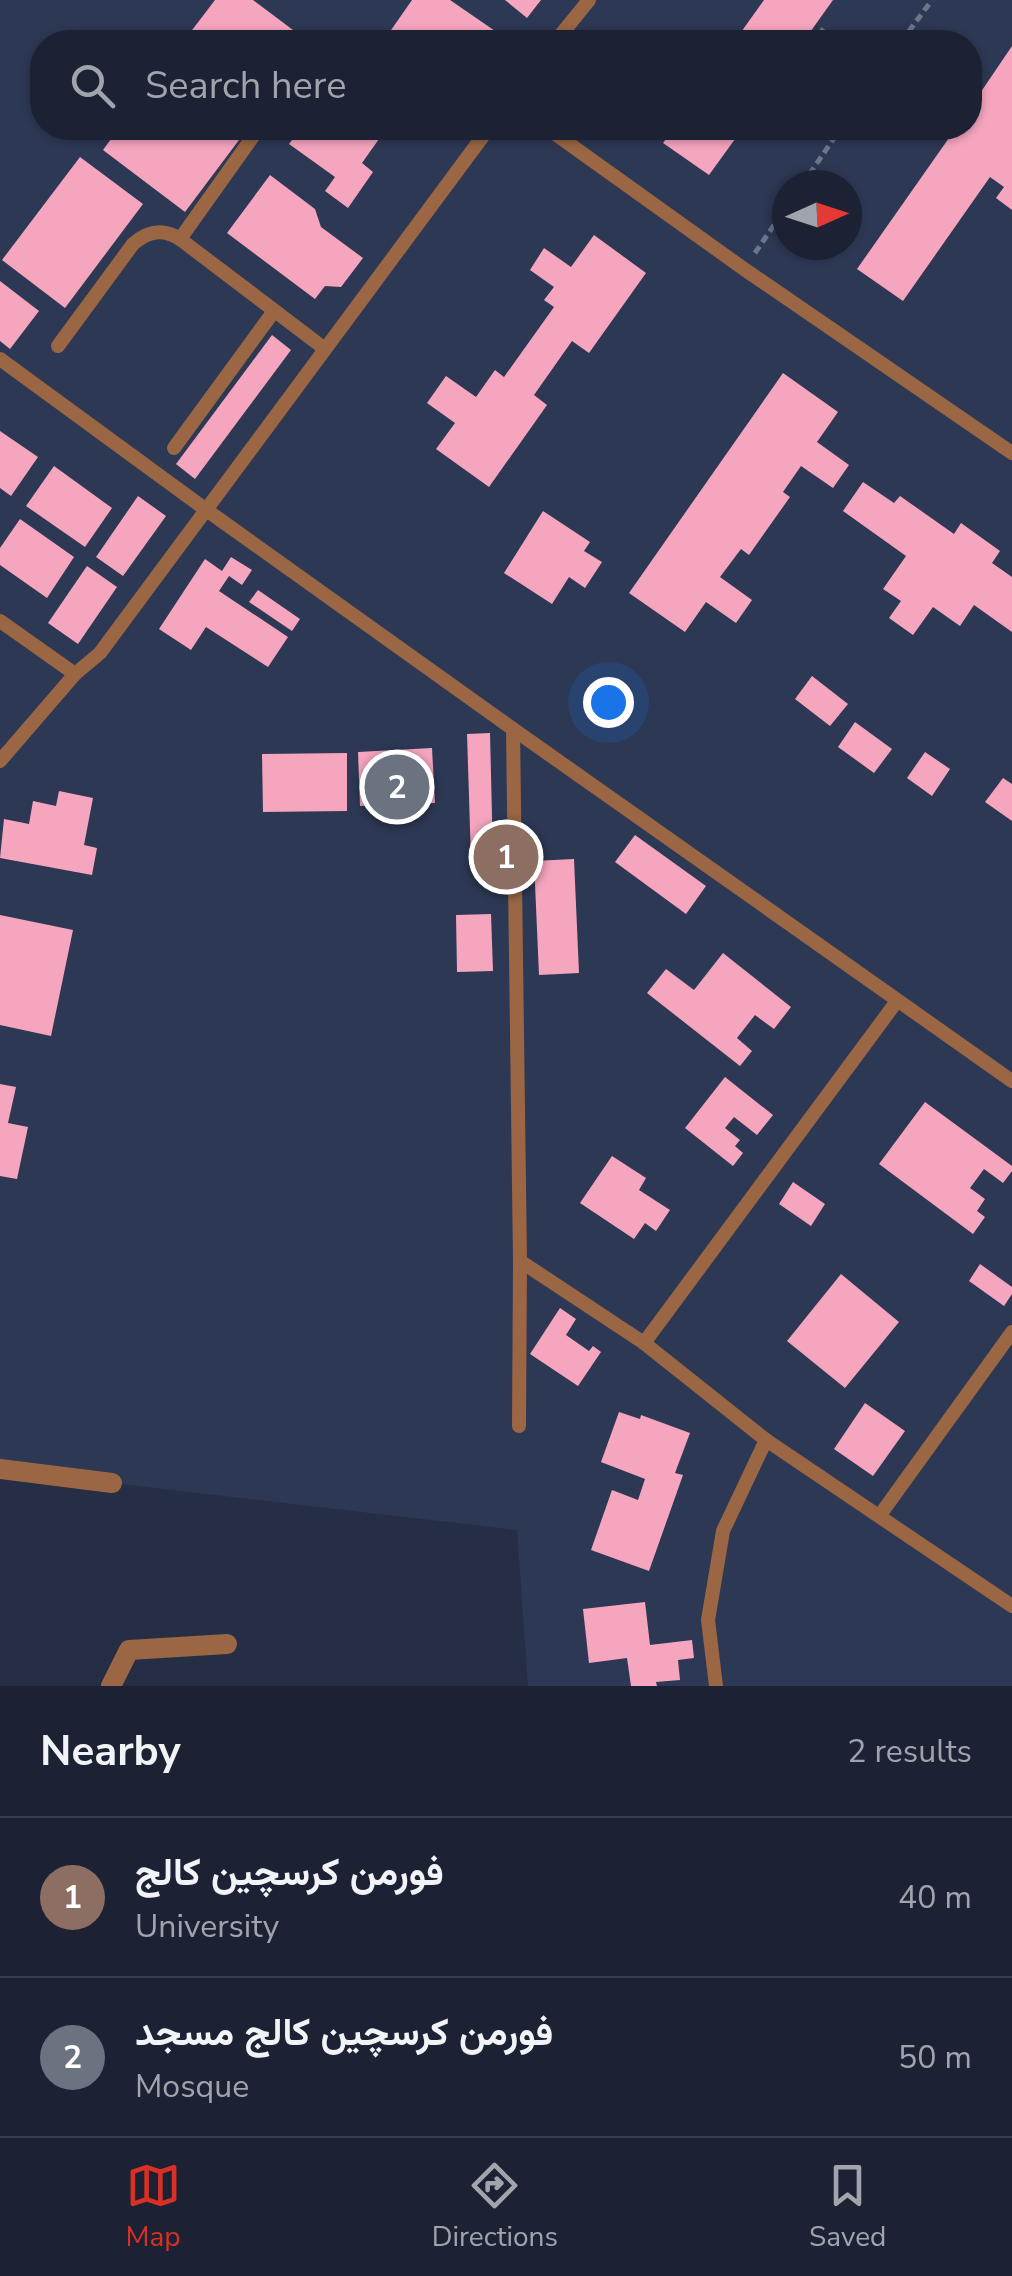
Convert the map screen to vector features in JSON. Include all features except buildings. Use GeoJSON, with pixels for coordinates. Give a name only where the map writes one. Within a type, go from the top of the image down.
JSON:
{"type":"FeatureCollection","features":[{"type":"Feature","properties":{"kind":"street"},"geometry":{"type":"LineString","coordinates":[[0,1469],[112,1483]]}},
{"type":"Feature","properties":{"kind":"street"},"geometry":{"type":"LineString","coordinates":[[111,1686],[129,1650],[227,1644]]}},
{"type":"Feature","properties":{"kind":"lane"},"geometry":{"type":"LineString","coordinates":[[565,30],[589,0]]}},
{"type":"Feature","properties":{"kind":"lane"},"geometry":{"type":"LineString","coordinates":[[180,239],[250,140]]}},
{"type":"Feature","properties":{"kind":"lane"},"geometry":{"type":"LineString","coordinates":[[0,761],[75,674],[100,653],[480,140]]}},
{"type":"Feature","properties":{"kind":"lane"},"geometry":{"type":"LineString","coordinates":[[564,140],[1012,453]]}},
{"type":"Feature","properties":{"kind":"lane"},"geometry":{"type":"LineString","coordinates":[[58,346],[133,244],[150,233],[162,232],[180,239],[324,349]]}},
{"type":"Feature","properties":{"kind":"lane"},"geometry":{"type":"LineString","coordinates":[[174,448],[274,311]]}},
{"type":"Feature","properties":{"kind":"lane"},"geometry":{"type":"LineString","coordinates":[[0,358],[205,509],[1012,1081]]}},
{"type":"Feature","properties":{"kind":"lane"},"geometry":{"type":"LineString","coordinates":[[0,621],[75,674]]}},
{"type":"Feature","properties":{"kind":"lane"},"geometry":{"type":"LineString","coordinates":[[513,729],[520,1426]]}},
{"type":"Feature","properties":{"kind":"lane"},"geometry":{"type":"LineString","coordinates":[[644,1343],[897,1002]]}},
{"type":"Feature","properties":{"kind":"lane"},"geometry":{"type":"LineString","coordinates":[[520,1261],[644,1343],[766,1440],[1012,1606]]}},
{"type":"Feature","properties":{"kind":"lane"},"geometry":{"type":"LineString","coordinates":[[880,1515],[1012,1332]]}},
{"type":"Feature","properties":{"kind":"lane"},"geometry":{"type":"LineString","coordinates":[[716,1686],[708,1620],[723,1531],[766,1440]]}},
{"type":"Feature","properties":{"kind":"path"},"geometry":{"type":"LineString","coordinates":[[911,30],[932,0]]}},
{"type":"Feature","properties":{"kind":"path"},"geometry":{"type":"LineString","coordinates":[[812,170],[833,140]]}},
{"type":"Feature","properties":{"kind":"path"},"geometry":{"type":"LineString","coordinates":[[744,269],[772,228]]}},
{"type":"Feature","properties":{"kind":"shaded area"},"geometry":{"type":"Polygon","coordinates":[[[0,0],[1012,0],[1012,1686],[528,1686],[517,1530],[0,1470],[0,0]]]}},
{"type":"Feature","properties":{"kind":"place","name":"فورمن کرسچین کالج مسجد"},"geometry":{"type":"Point","coordinates":[397,787]}},
{"type":"Feature","properties":{"kind":"place","name":"فورمن کرسچین کالج"},"geometry":{"type":"Point","coordinates":[506,857]}}]}
